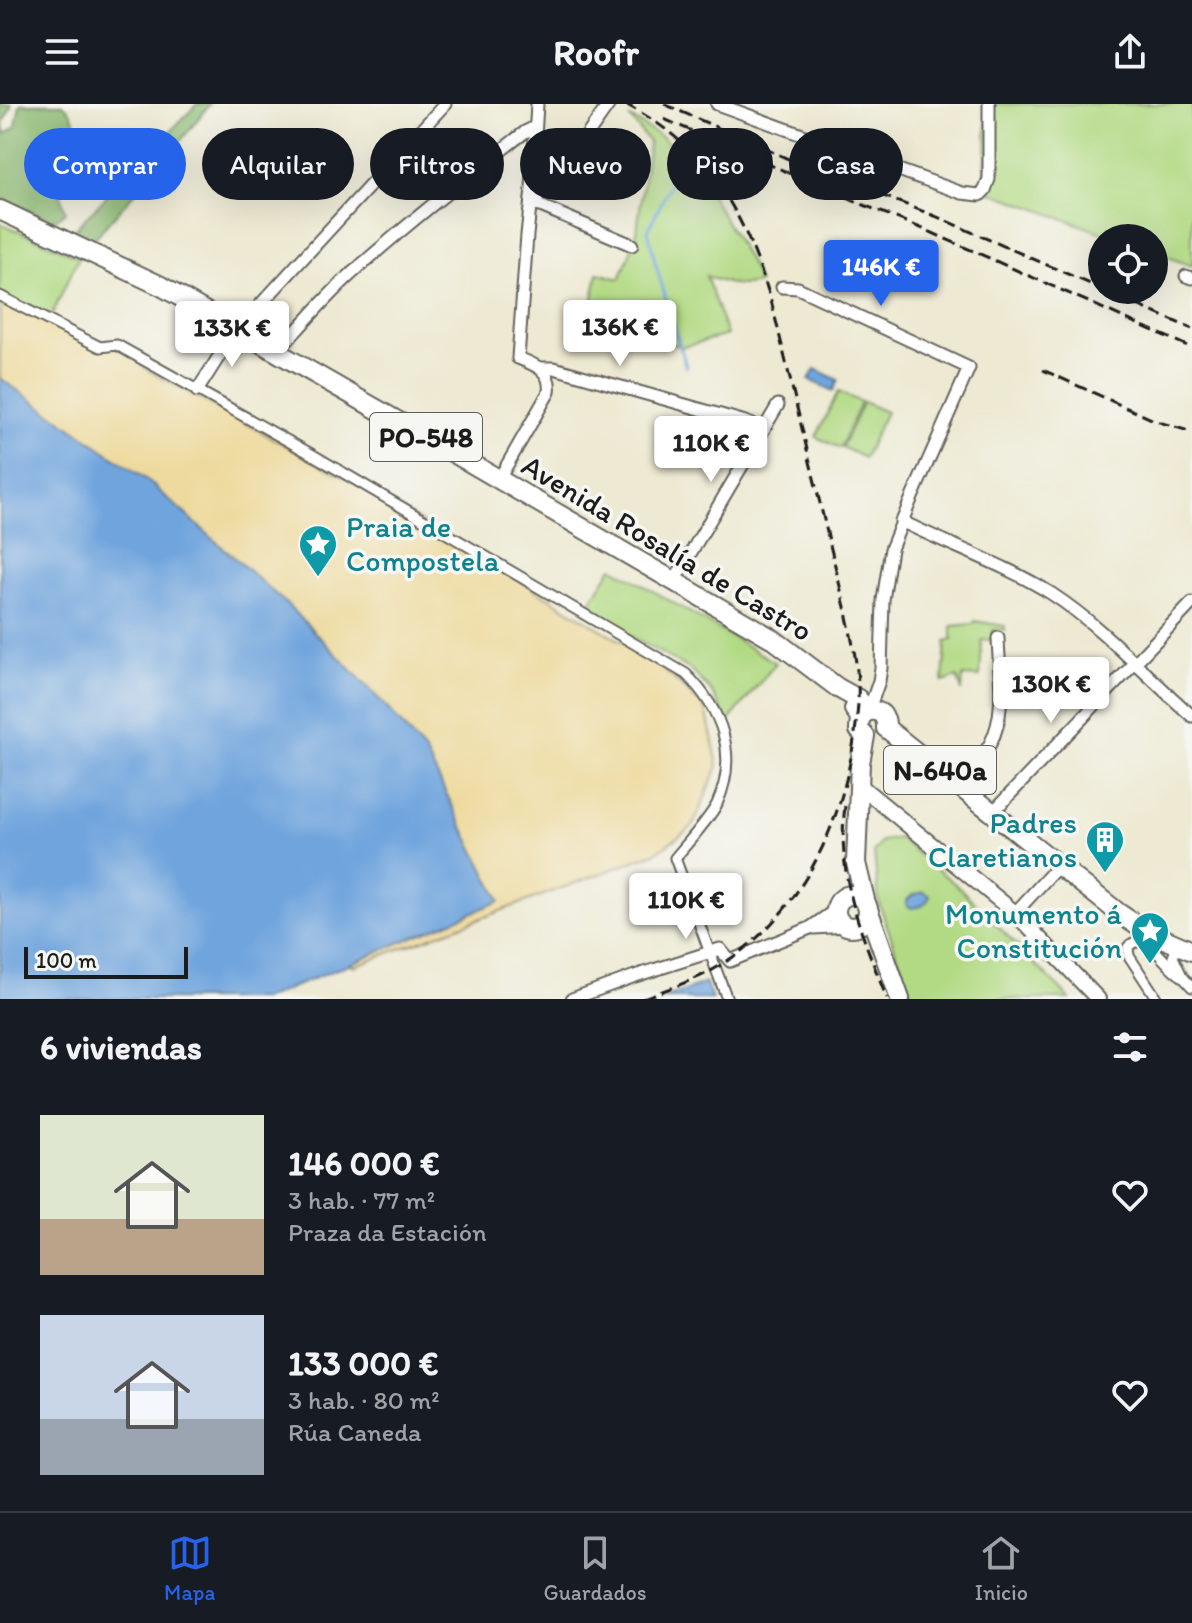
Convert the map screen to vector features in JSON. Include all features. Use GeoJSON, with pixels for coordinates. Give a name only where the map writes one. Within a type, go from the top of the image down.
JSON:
{"type":"FeatureCollection","features":[{"type":"Feature","properties":{"kind":"main road","name":"Avenida Rosalía de Castro"},"geometry":{"type":"LineString","coordinates":[[0,210],[125,268],[240,330],[674,581],[783,646],[838,688],[858,699],[873,722]]}},
{"type":"Feature","properties":{"kind":"main road","name":"N-640a"},"geometry":{"type":"LineString","coordinates":[[873,722],[959,785],[1120,914],[1144,930],[1185,948]]}},
{"type":"Feature","properties":{"kind":"main road"},"geometry":{"type":"LineString","coordinates":[[845,915],[848,889],[856,863],[859,785],[873,722]]}},
{"type":"Feature","properties":{"kind":"main road"},"geometry":{"type":"LineString","coordinates":[[856,863],[867,906],[900,999]]}},
{"type":"Feature","properties":{"kind":"main road"},"geometry":{"type":"LineString","coordinates":[[850,896],[860,897],[867,906],[865,920],[845,915],[850,896]]}},
{"type":"Feature","properties":{"kind":"main road"},"geometry":{"type":"LineString","coordinates":[[845,915],[878,939]]}},
{"type":"Feature","properties":{"kind":"street"},"geometry":{"type":"LineString","coordinates":[[197,391],[260,305],[445,104]]}},
{"type":"Feature","properties":{"kind":"street"},"geometry":{"type":"LineString","coordinates":[[537,104],[518,358],[541,368],[554,368],[764,429]]}},
{"type":"Feature","properties":{"kind":"street"},"geometry":{"type":"LineString","coordinates":[[717,104],[962,193],[980,195],[989,179],[989,104]]}},
{"type":"Feature","properties":{"kind":"street"},"geometry":{"type":"LineString","coordinates":[[531,204],[555,181],[608,106]]}},
{"type":"Feature","properties":{"kind":"street"},"geometry":{"type":"LineString","coordinates":[[277,352],[349,276],[452,188],[535,127]]}},
{"type":"Feature","properties":{"kind":"street"},"geometry":{"type":"LineString","coordinates":[[531,204],[632,245]]}},
{"type":"Feature","properties":{"kind":"street"},"geometry":{"type":"LineString","coordinates":[[782,287],[798,288],[969,368],[891,549],[886,573],[879,681],[871,704],[873,722]]}},
{"type":"Feature","properties":{"kind":"street"},"geometry":{"type":"LineString","coordinates":[[0,296],[100,347],[117,345],[313,455],[686,674],[711,703],[720,721],[726,748],[726,775],[716,806],[675,858],[727,999]]}},
{"type":"Feature","properties":{"kind":"street"},"geometry":{"type":"LineString","coordinates":[[499,479],[549,392],[549,379],[541,368]]}},
{"type":"Feature","properties":{"kind":"street"},"geometry":{"type":"LineString","coordinates":[[674,581],[778,405]]}},
{"type":"Feature","properties":{"kind":"street"},"geometry":{"type":"LineString","coordinates":[[901,521],[1005,568],[1052,595],[1074,610],[1192,716]]}},
{"type":"Feature","properties":{"kind":"street"},"geometry":{"type":"LineString","coordinates":[[993,812],[1192,603]]}},
{"type":"Feature","properties":{"kind":"street"},"geometry":{"type":"LineString","coordinates":[[959,785],[990,744],[999,719],[998,638]]}},
{"type":"Feature","properties":{"kind":"street"},"geometry":{"type":"LineString","coordinates":[[859,785],[1015,913],[1098,999]]}},
{"type":"Feature","properties":{"kind":"street"},"geometry":{"type":"LineString","coordinates":[[1015,913],[1059,865]]}},
{"type":"Feature","properties":{"kind":"street"},"geometry":{"type":"LineString","coordinates":[[810,928],[845,915]]}},
{"type":"Feature","properties":{"kind":"street"},"geometry":{"type":"LineString","coordinates":[[572,999],[720,949],[730,961],[845,915]]}},
{"type":"Feature","properties":{"kind":"street"},"geometry":{"type":"LineString","coordinates":[[1157,999],[1129,956],[1128,947],[1132,942],[1139,940],[1152,946],[1169,967],[1192,987]]}},
{"type":"Feature","properties":{"kind":"street"},"geometry":{"type":"LineString","coordinates":[[1182,976],[1173,957],[1185,948]]}},
{"type":"Feature","properties":{"kind":"green space"},"geometry":{"type":"Polygon","coordinates":[[[0,104],[11,104],[3,123],[5,134],[16,126],[20,104],[63,104],[76,128],[24,128],[24,200],[62,200],[66,212],[57,219],[48,219],[0,198],[0,104]]]}},
{"type":"Feature","properties":{"kind":"green space"},"geometry":{"type":"Polygon","coordinates":[[[197,104],[210,104],[186,134],[186,128],[174,128],[197,104]]]}},
{"type":"Feature","properties":{"kind":"green space"},"geometry":{"type":"Polygon","coordinates":[[[987,104],[1192,104],[1192,266],[1168,257],[1168,224],[1088,224],[1088,228],[985,190],[987,104]]]}},
{"type":"Feature","properties":{"kind":"green space"},"geometry":{"type":"Polygon","coordinates":[[[629,117],[647,128],[638,128],[629,117]]]}},
{"type":"Feature","properties":{"kind":"green space"},"geometry":{"type":"Polygon","coordinates":[[[651,131],[667,142],[667,200],[714,200],[759,283],[732,284],[706,276],[727,335],[682,347],[589,318],[598,273],[620,279],[636,238],[641,200],[651,200],[651,131]]]}},
{"type":"Feature","properties":{"kind":"green space"},"geometry":{"type":"Polygon","coordinates":[[[103,200],[129,200],[85,249],[65,239],[103,200]]]}},
{"type":"Feature","properties":{"kind":"green space"},"geometry":{"type":"Polygon","coordinates":[[[0,223],[79,257],[49,321],[0,298],[0,223]]]}},
{"type":"Feature","properties":{"kind":"green space"},"geometry":{"type":"Polygon","coordinates":[[[838,392],[861,402],[840,448],[816,437],[838,392]]]}},
{"type":"Feature","properties":{"kind":"green space"},"geometry":{"type":"Polygon","coordinates":[[[863,402],[886,412],[864,458],[842,447],[863,402]]]}},
{"type":"Feature","properties":{"kind":"green space"},"geometry":{"type":"Polygon","coordinates":[[[612,567],[776,663],[728,722],[711,691],[691,670],[585,611],[612,567]]]}},
{"type":"Feature","properties":{"kind":"green space"},"geometry":{"type":"Polygon","coordinates":[[[975,621],[1005,626],[1005,630],[993,630],[992,640],[982,640],[980,677],[963,676],[962,691],[957,677],[943,682],[946,642],[952,640],[952,626],[973,624],[975,621]]]}},
{"type":"Feature","properties":{"kind":"green space"},"geometry":{"type":"Polygon","coordinates":[[[899,838],[961,889],[1070,999],[913,999],[879,903],[874,852],[882,841],[899,838]]]}},
{"type":"Feature","properties":{"kind":"sand","name":"Praia de Compostela"},"geometry":{"type":"Polygon","coordinates":[[[0,299],[100,347],[117,345],[149,371],[377,495],[654,661],[706,709],[718,766],[693,826],[655,853],[354,966],[312,940],[0,477],[0,299]]]}},
{"type":"Feature","properties":{"kind":"water"},"geometry":{"type":"Polygon","coordinates":[[[815,369],[838,380],[833,391],[809,380],[815,369]]]}},
{"type":"Feature","properties":{"kind":"water"},"geometry":{"type":"Polygon","coordinates":[[[0,378],[147,480],[290,607],[342,660],[426,753],[500,901],[265,999],[0,999],[0,378]]]}},
{"type":"Feature","properties":{"kind":"water"},"geometry":{"type":"Polygon","coordinates":[[[924,892],[930,896],[925,903],[911,908],[907,905],[907,900],[913,895],[924,892]]]}},
{"type":"Feature","properties":{"kind":"water"},"geometry":{"type":"Polygon","coordinates":[[[706,983],[712,999],[663,999],[706,983]]]}},
{"type":"Feature","properties":{"kind":"waterway"},"geometry":{"type":"LineString","coordinates":[[667,191],[648,230],[686,367]]}},
{"type":"Feature","properties":{"kind":"railway"},"geometry":{"type":"LineString","coordinates":[[625,104],[654,121],[701,162],[719,186],[749,239],[771,300],[845,607],[855,655],[858,690],[855,733],[841,799],[815,863],[797,892],[752,942],[724,963],[694,979],[641,999]]}},
{"type":"Feature","properties":{"kind":"railway"},"geometry":{"type":"LineString","coordinates":[[664,104],[1088,283]]}},
{"type":"Feature","properties":{"kind":"railway"},"geometry":{"type":"LineString","coordinates":[[664,119],[1192,348]]}},
{"type":"Feature","properties":{"kind":"railway"},"geometry":{"type":"LineString","coordinates":[[1135,304],[1192,329]]}},
{"type":"Feature","properties":{"kind":"railway"},"geometry":{"type":"LineString","coordinates":[[1043,370],[1156,421],[1192,432]]}},
{"type":"Feature","properties":{"kind":"railway"},"geometry":{"type":"LineString","coordinates":[[845,806],[844,857],[853,905],[887,999]]}},
{"type":"Feature","properties":{"kind":"place","name":"Praia de Compostela"},"geometry":{"type":"Point","coordinates":[318,578]}},
{"type":"Feature","properties":{"kind":"place","name":"Padres Claretianos"},"geometry":{"type":"Point","coordinates":[1105,874]}},
{"type":"Feature","properties":{"kind":"place","name":"Monumento á Constitución"},"geometry":{"type":"Point","coordinates":[1150,965]}}]}
